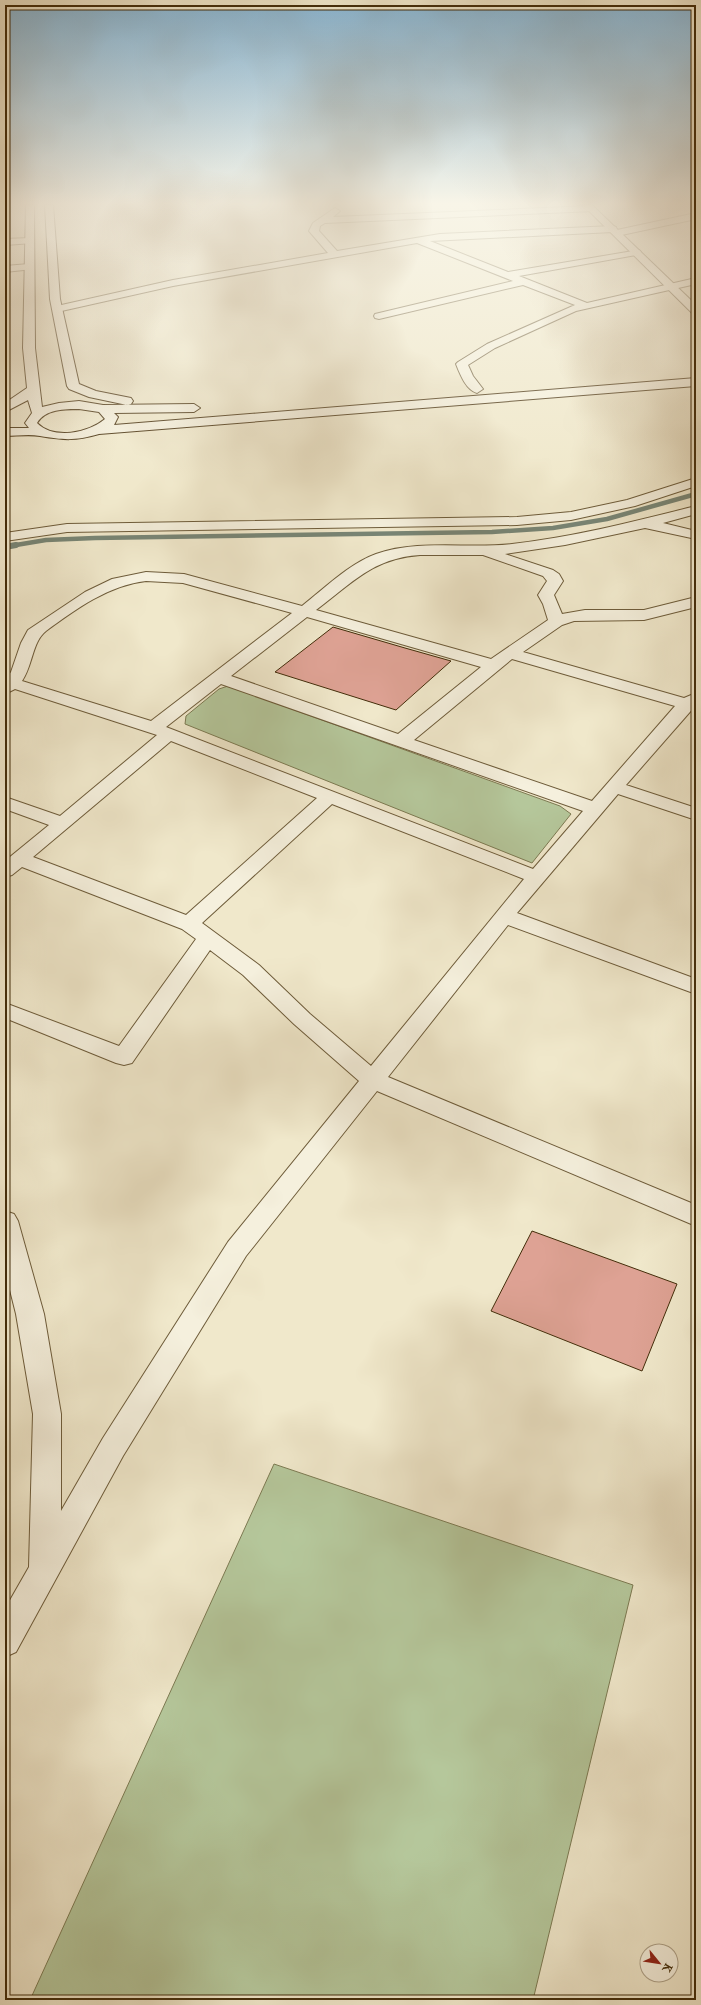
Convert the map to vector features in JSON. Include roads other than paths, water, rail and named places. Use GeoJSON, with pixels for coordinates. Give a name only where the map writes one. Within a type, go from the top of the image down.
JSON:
{"type":"FeatureCollection","features":[{"type":"Feature","properties":{"kind":"street"},"geometry":{"type":"LineString","coordinates":[[29,299],[29,348],[34,390],[35,416],[31,423],[33,428],[40,432]]}},
{"type":"Feature","properties":{"kind":"street"},"geometry":{"type":"LineString","coordinates":[[55,299],[73,386],[90,406]]}},
{"type":"Feature","properties":{"kind":"street"},"geometry":{"type":"LineString","coordinates":[[58,309],[106,299]]}},
{"type":"Feature","properties":{"kind":"street"},"geometry":{"type":"LineString","coordinates":[[379,316],[451,299]]}},
{"type":"Feature","properties":{"kind":"street"},"geometry":{"type":"LineString","coordinates":[[568,299],[586,306]]}},
{"type":"Feature","properties":{"kind":"street"},"geometry":{"type":"LineString","coordinates":[[477,389],[467,377],[462,364],[491,346],[573,309],[619,299]]}},
{"type":"Feature","properties":{"kind":"street"},"geometry":{"type":"LineString","coordinates":[[682,299],[696,312]]}},
{"type":"Feature","properties":{"kind":"street"},"geometry":{"type":"LineString","coordinates":[[307,401],[696,371]]}},
{"type":"Feature","properties":{"kind":"street"},"geometry":{"type":"LineString","coordinates":[[5,432],[40,432],[56,435],[76,435],[100,430],[696,382]]}},
{"type":"Feature","properties":{"kind":"street"},"geometry":{"type":"LineString","coordinates":[[73,386],[93,394],[131,402],[186,408]]}},
{"type":"Feature","properties":{"kind":"street"},"geometry":{"type":"LineString","coordinates":[[5,408],[22,399],[34,390]]}},
{"type":"Feature","properties":{"kind":"street"},"geometry":{"type":"LineString","coordinates":[[12,419],[35,416],[61,406],[90,406],[104,410],[208,407]]}},
{"type":"Feature","properties":{"kind":"street"},"geometry":{"type":"LineString","coordinates":[[100,430],[111,422],[112,417],[104,410]]}},
{"type":"Feature","properties":{"kind":"street"},"geometry":{"type":"LineString","coordinates":[[5,537],[67,528],[517,521],[571,516],[630,503],[696,482]]}},
{"type":"Feature","properties":{"kind":"street"},"geometry":{"type":"LineString","coordinates":[[13,865],[62,823],[218,677],[304,611],[368,565],[382,557],[401,552],[484,551],[570,540],[646,524],[696,510]]}},
{"type":"Feature","properties":{"kind":"street"},"geometry":{"type":"LineString","coordinates":[[646,524],[696,535]]}},
{"type":"Feature","properties":{"kind":"street"},"geometry":{"type":"LineString","coordinates":[[484,551],[548,573],[554,577],[555,581],[546,596],[551,604],[556,622]]}},
{"type":"Feature","properties":{"kind":"street"},"geometry":{"type":"LineString","coordinates":[[492,665],[304,611],[184,579],[164,576],[140,576],[126,578],[93,592],[33,634],[23,667],[9,686],[162,731],[536,877]]}},
{"type":"Feature","properties":{"kind":"street"},"geometry":{"type":"LineString","coordinates":[[401,741],[492,665],[556,622],[586,615],[644,615],[696,602]]}},
{"type":"Feature","properties":{"kind":"street"},"geometry":{"type":"LineString","coordinates":[[5,1641],[113,1447],[237,1249],[536,877],[691,701],[509,653]]}},
{"type":"Feature","properties":{"kind":"street"},"geometry":{"type":"LineString","coordinates":[[218,677],[595,809]]}},
{"type":"Feature","properties":{"kind":"street"},"geometry":{"type":"LineString","coordinates":[[614,787],[696,814]]}},
{"type":"Feature","properties":{"kind":"street"},"geometry":{"type":"LineString","coordinates":[[189,924],[329,797]]}},
{"type":"Feature","properties":{"kind":"street"},"geometry":{"type":"LineString","coordinates":[[5,803],[62,823]]}},
{"type":"Feature","properties":{"kind":"street"},"geometry":{"type":"LineString","coordinates":[[13,865],[189,924],[251,970],[302,1019],[373,1080],[696,1216]]}},
{"type":"Feature","properties":{"kind":"street"},"geometry":{"type":"LineString","coordinates":[[504,916],[696,987]]}},
{"type":"Feature","properties":{"kind":"street"},"geometry":{"type":"LineString","coordinates":[[5,1010],[124,1057],[208,938]]}},
{"type":"Feature","properties":{"kind":"street"},"geometry":{"type":"LineString","coordinates":[[5,1221],[30,1314],[47,1414],[45,1570]]}},
{"type":"Feature","properties":{"kind":"waterway"},"geometry":{"type":"LineString","coordinates":[[16,545],[46,540],[95,538],[492,532],[553,528],[607,519],[696,494]]}},
{"type":"Feature","properties":{"kind":"waterway"},"geometry":{"type":"LineString","coordinates":[[5,547],[16,545]]}},
{"type":"Feature","properties":{"kind":"waterway"},"geometry":{"type":"LineString","coordinates":[[10,546],[16,545]]}}]}
